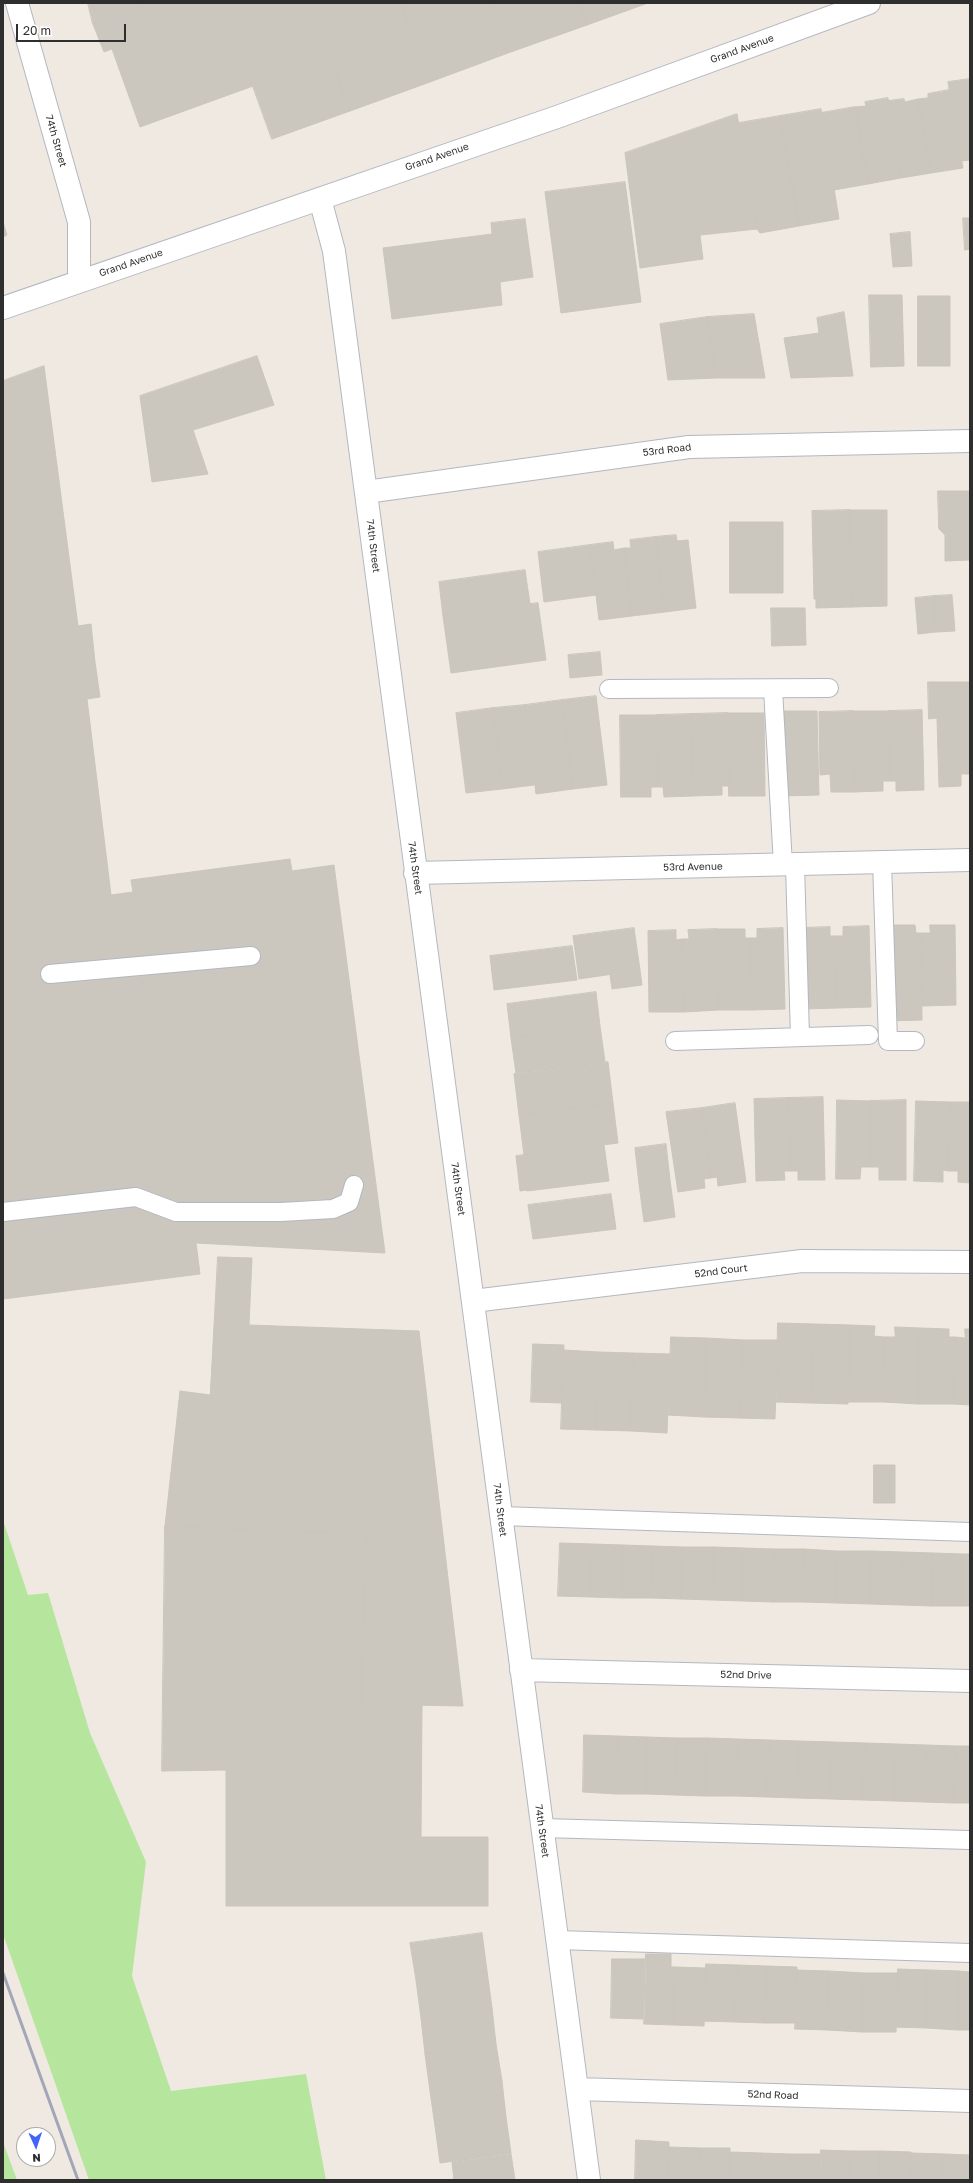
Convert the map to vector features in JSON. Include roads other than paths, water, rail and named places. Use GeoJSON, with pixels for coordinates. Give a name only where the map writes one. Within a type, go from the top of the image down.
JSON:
{"type":"FeatureCollection","features":[{"type":"Feature","properties":{"kind":"street","name":"74th Street"},"geometry":{"type":"LineString","coordinates":[[17,3],[79,222],[79,281]]}},
{"type":"Feature","properties":{"kind":"street","name":"Grand Avenue"},"geometry":{"type":"LineString","coordinates":[[3,308],[557,117],[869,3]]}},
{"type":"Feature","properties":{"kind":"street","name":"74th Street"},"geometry":{"type":"LineString","coordinates":[[320,199],[334,251],[415,873],[589,2180]]}},
{"type":"Feature","properties":{"kind":"street","name":"53rd Road"},"geometry":{"type":"LineString","coordinates":[[366,492],[689,447],[970,441]]}},
{"type":"Feature","properties":{"kind":"street","name":"53rd Avenue"},"geometry":{"type":"LineString","coordinates":[[415,873],[970,860]]}},
{"type":"Feature","properties":{"kind":"street","name":"52nd Court"},"geometry":{"type":"LineString","coordinates":[[473,1301],[802,1261],[970,1262]]}},
{"type":"Feature","properties":{"kind":"street","name":"52nd Drive"},"geometry":{"type":"LineString","coordinates":[[521,1670],[970,1681]]}},
{"type":"Feature","properties":{"kind":"street","name":"52nd Road"},"geometry":{"type":"LineString","coordinates":[[577,2090],[970,2100]]}},
{"type":"Feature","properties":{"kind":"lane"},"geometry":{"type":"LineString","coordinates":[[609,689],[829,688]]}},
{"type":"Feature","properties":{"kind":"lane"},"geometry":{"type":"LineString","coordinates":[[774,689],[789,865],[800,1037]]}},
{"type":"Feature","properties":{"kind":"lane"},"geometry":{"type":"LineString","coordinates":[[882,862],[888,1041],[915,1041]]}},
{"type":"Feature","properties":{"kind":"lane"},"geometry":{"type":"LineString","coordinates":[[50,974],[251,956]]}},
{"type":"Feature","properties":{"kind":"lane"},"geometry":{"type":"LineString","coordinates":[[675,1041],[869,1035]]}},
{"type":"Feature","properties":{"kind":"lane"},"geometry":{"type":"LineString","coordinates":[[3,1212],[136,1197],[176,1212],[281,1212],[333,1209],[349,1202],[354,1185]]}},
{"type":"Feature","properties":{"kind":"lane"},"geometry":{"type":"LineString","coordinates":[[501,1516],[970,1532]]}},
{"type":"Feature","properties":{"kind":"lane"},"geometry":{"type":"LineString","coordinates":[[542,1828],[970,1840]]}},
{"type":"Feature","properties":{"kind":"lane"},"geometry":{"type":"LineString","coordinates":[[557,1940],[970,1952]]}},
{"type":"Feature","properties":{"kind":"railway"},"geometry":{"type":"LineString","coordinates":[[3,1973],[78,2180]]}}]}
